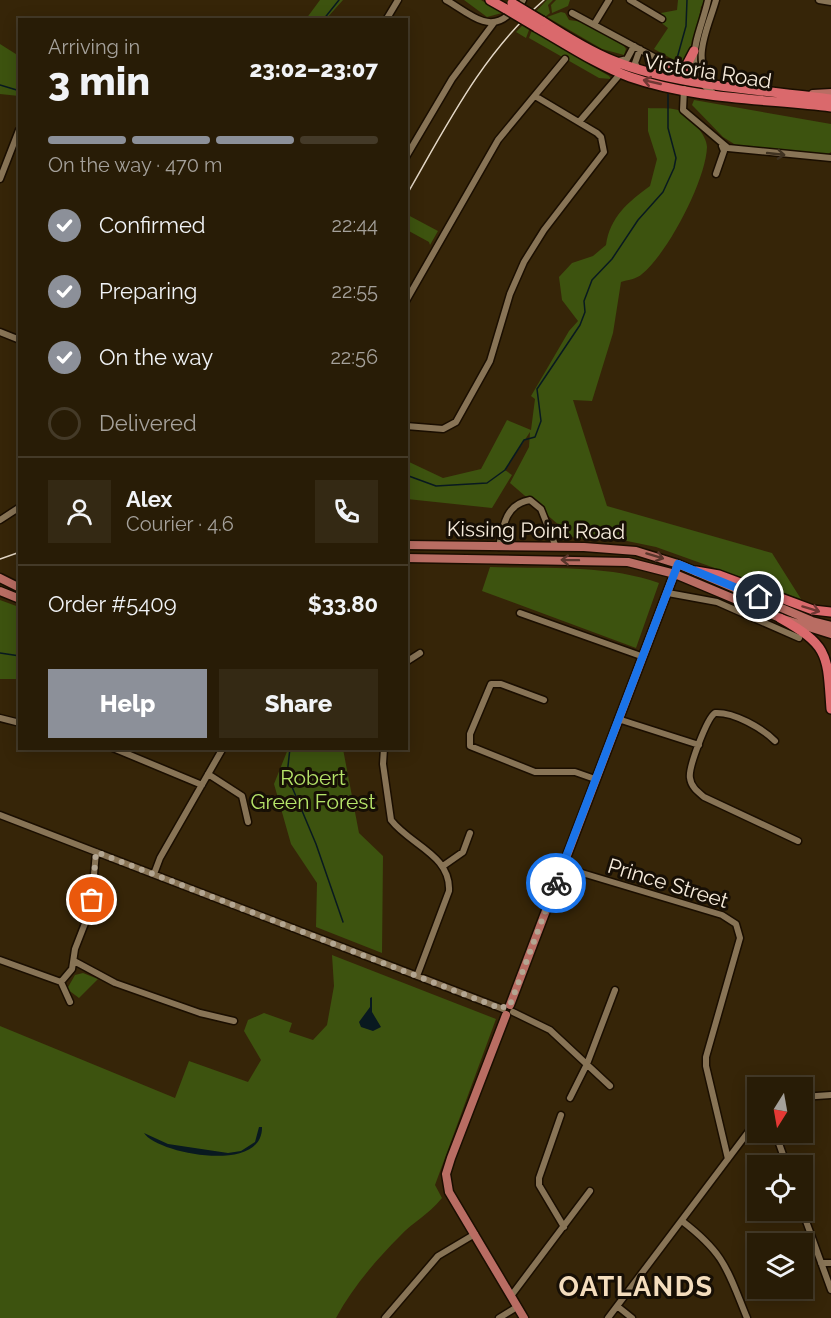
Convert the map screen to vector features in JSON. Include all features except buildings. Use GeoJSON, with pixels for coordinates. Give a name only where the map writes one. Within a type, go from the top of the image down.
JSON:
{"type":"FeatureCollection","features":[{"type":"Feature","properties":{"kind":"highway","name":"Victoria Road"},"geometry":{"type":"LineString","coordinates":[[490,0],[513,5],[539,24],[621,73],[685,89],[714,88],[831,99]]}},
{"type":"Feature","properties":{"kind":"highway","name":"Victoria Road"},"geometry":{"type":"LineString","coordinates":[[539,24],[604,57],[636,66],[702,77],[714,88],[831,107]]}},
{"type":"Feature","properties":{"kind":"highway"},"geometry":{"type":"LineString","coordinates":[[604,57],[636,66],[681,72],[689,66],[694,51]]}},
{"type":"Feature","properties":{"kind":"highway"},"geometry":{"type":"LineString","coordinates":[[784,101],[798,108],[831,112]]}},
{"type":"Feature","properties":{"kind":"highway"},"geometry":{"type":"LineString","coordinates":[[696,571],[719,575],[813,610],[831,612]]}},
{"type":"Feature","properties":{"kind":"highway"},"geometry":{"type":"LineString","coordinates":[[780,618],[808,634],[820,646],[825,658],[831,709]]}},
{"type":"Feature","properties":{"kind":"main road"},"geometry":{"type":"LineString","coordinates":[[794,94],[831,93]]}},
{"type":"Feature","properties":{"kind":"main road","name":"Kissing Point Road"},"geometry":{"type":"LineString","coordinates":[[408,545],[623,549],[678,564],[806,618],[831,626]]}},
{"type":"Feature","properties":{"kind":"main road","name":"Kissing Point Road"},"geometry":{"type":"LineString","coordinates":[[408,558],[605,560],[653,566],[780,618],[831,634]]}},
{"type":"Feature","properties":{"kind":"main road"},"geometry":{"type":"LineString","coordinates":[[524,1318],[449,1192],[446,1174],[678,564]]}},
{"type":"Feature","properties":{"kind":"main road"},"geometry":{"type":"LineString","coordinates":[[0,578],[18,587]]}},
{"type":"Feature","properties":{"kind":"main road"},"geometry":{"type":"LineString","coordinates":[[0,591],[18,598]]}},
{"type":"Feature","properties":{"kind":"street"},"geometry":{"type":"LineString","coordinates":[[387,18],[398,0]]}},
{"type":"Feature","properties":{"kind":"street"},"geometry":{"type":"LineString","coordinates":[[446,0],[483,22],[493,24]]}},
{"type":"Feature","properties":{"kind":"street"},"geometry":{"type":"LineString","coordinates":[[595,23],[609,0]]}},
{"type":"Feature","properties":{"kind":"street"},"geometry":{"type":"LineString","coordinates":[[630,0],[662,19]]}},
{"type":"Feature","properties":{"kind":"street"},"geometry":{"type":"LineString","coordinates":[[702,77],[695,71],[694,51],[708,0]]}},
{"type":"Feature","properties":{"kind":"street"},"geometry":{"type":"LineString","coordinates":[[819,0],[831,2]]}},
{"type":"Feature","properties":{"kind":"street"},"geometry":{"type":"LineString","coordinates":[[702,77],[701,56],[717,2]]}},
{"type":"Feature","properties":{"kind":"street"},"geometry":{"type":"LineString","coordinates":[[408,154],[452,79],[493,24],[513,5]]}},
{"type":"Feature","properties":{"kind":"street","name":"Victoria Road"},"geometry":{"type":"LineString","coordinates":[[572,13],[595,23],[663,62]]}},
{"type":"Feature","properties":{"kind":"street"},"geometry":{"type":"LineString","coordinates":[[618,61],[627,59],[637,48]]}},
{"type":"Feature","properties":{"kind":"street"},"geometry":{"type":"LineString","coordinates":[[636,66],[637,48]]}},
{"type":"Feature","properties":{"kind":"street"},"geometry":{"type":"LineString","coordinates":[[408,298],[498,140],[565,60]]}},
{"type":"Feature","properties":{"kind":"street"},"geometry":{"type":"LineString","coordinates":[[579,122],[621,73]]}},
{"type":"Feature","properties":{"kind":"street"},"geometry":{"type":"LineString","coordinates":[[702,77],[685,89],[682,103],[684,111],[706,127],[722,145],[724,151],[716,174]]}},
{"type":"Feature","properties":{"kind":"street"},"geometry":{"type":"LineString","coordinates":[[408,426],[435,429],[450,426],[460,415],[484,374],[512,287],[524,262],[544,230],[604,152],[601,137],[535,96]]}},
{"type":"Feature","properties":{"kind":"street"},"geometry":{"type":"LineString","coordinates":[[0,179],[18,132]]}},
{"type":"Feature","properties":{"kind":"street"},"geometry":{"type":"LineString","coordinates":[[722,145],[734,150],[831,158]]}},
{"type":"Feature","properties":{"kind":"street"},"geometry":{"type":"LineString","coordinates":[[0,332],[18,339]]}},
{"type":"Feature","properties":{"kind":"street"},"geometry":{"type":"LineString","coordinates":[[499,547],[509,512],[514,506],[530,500],[541,509],[556,547]]}},
{"type":"Feature","properties":{"kind":"street"},"geometry":{"type":"LineString","coordinates":[[0,520],[18,508]]}},
{"type":"Feature","properties":{"kind":"street"},"geometry":{"type":"LineString","coordinates":[[668,593],[717,602],[800,638]]}},
{"type":"Feature","properties":{"kind":"street"},"geometry":{"type":"LineString","coordinates":[[520,613],[642,656]]}},
{"type":"Feature","properties":{"kind":"street"},"geometry":{"type":"LineString","coordinates":[[408,661],[420,653]]}},
{"type":"Feature","properties":{"kind":"street"},"geometry":{"type":"LineString","coordinates":[[544,700],[501,684],[491,684],[485,693],[470,734],[470,746],[535,772],[575,772],[595,779]]}},
{"type":"Feature","properties":{"kind":"street"},"geometry":{"type":"LineString","coordinates":[[775,741],[763,731],[719,712],[710,717],[689,775],[696,791],[798,841]]}},
{"type":"Feature","properties":{"kind":"street"},"geometry":{"type":"LineString","coordinates":[[0,718],[18,722]]}},
{"type":"Feature","properties":{"kind":"street"},"geometry":{"type":"LineString","coordinates":[[618,719],[699,745]]}},
{"type":"Feature","properties":{"kind":"street"},"geometry":{"type":"LineString","coordinates":[[118,750],[202,785]]}},
{"type":"Feature","properties":{"kind":"street"},"geometry":{"type":"LineString","coordinates":[[154,874],[222,750]]}},
{"type":"Feature","properties":{"kind":"street"},"geometry":{"type":"LineString","coordinates":[[384,750],[383,764],[391,820],[443,866],[449,878],[449,891],[417,976]]}},
{"type":"Feature","properties":{"kind":"street"},"geometry":{"type":"LineString","coordinates":[[208,774],[242,796],[248,822]]}},
{"type":"Feature","properties":{"kind":"street"},"geometry":{"type":"LineString","coordinates":[[0,815],[545,1026],[610,1086]]}},
{"type":"Feature","properties":{"kind":"street"},"geometry":{"type":"LineString","coordinates":[[443,866],[463,852],[470,833]]}},
{"type":"Feature","properties":{"kind":"street"},"geometry":{"type":"LineString","coordinates":[[61,982],[68,977],[74,961],[75,949],[91,908],[96,852]]}},
{"type":"Feature","properties":{"kind":"street","name":"Prince Street"},"geometry":{"type":"LineString","coordinates":[[562,867],[722,915],[736,924],[740,938],[706,1057],[728,1159]]}},
{"type":"Feature","properties":{"kind":"street"},"geometry":{"type":"LineString","coordinates":[[0,960],[61,982],[70,1002]]}},
{"type":"Feature","properties":{"kind":"street"},"geometry":{"type":"LineString","coordinates":[[74,961],[115,982],[200,1013],[234,1021]]}},
{"type":"Feature","properties":{"kind":"street"},"geometry":{"type":"LineString","coordinates":[[570,1098],[587,1064],[615,990]]}},
{"type":"Feature","properties":{"kind":"street"},"geometry":{"type":"LineString","coordinates":[[813,1096],[831,1095]]}},
{"type":"Feature","properties":{"kind":"street"},"geometry":{"type":"LineString","coordinates":[[561,1115],[539,1178],[539,1185],[564,1227]]}},
{"type":"Feature","properties":{"kind":"street"},"geometry":{"type":"LineString","coordinates":[[608,1318],[747,1134]]}},
{"type":"Feature","properties":{"kind":"street"},"geometry":{"type":"LineString","coordinates":[[511,1296],[590,1191]]}},
{"type":"Feature","properties":{"kind":"street"},"geometry":{"type":"LineString","coordinates":[[682,1221],[705,1238],[724,1262],[747,1318]]}},
{"type":"Feature","properties":{"kind":"street"},"geometry":{"type":"LineString","coordinates":[[806,1221],[831,1290]]}},
{"type":"Feature","properties":{"kind":"street"},"geometry":{"type":"LineString","coordinates":[[385,1318],[438,1256],[475,1234]]}},
{"type":"Feature","properties":{"kind":"street"},"geometry":{"type":"LineString","coordinates":[[821,1263],[831,1263]]}},
{"type":"Feature","properties":{"kind":"street"},"geometry":{"type":"LineString","coordinates":[[617,1306],[632,1318]]}},
{"type":"Feature","properties":{"kind":"street"},"geometry":{"type":"LineString","coordinates":[[499,1318],[517,1307]]}},
{"type":"Feature","properties":{"kind":"green space"},"geometry":{"type":"Polygon","coordinates":[[[320,0],[343,0],[327,18],[307,18],[320,0]]]}},
{"type":"Feature","properties":{"kind":"green space"},"geometry":{"type":"Polygon","coordinates":[[[464,0],[481,0],[502,13],[487,17],[464,0]]]}},
{"type":"Feature","properties":{"kind":"green space"},"geometry":{"type":"Polygon","coordinates":[[[547,0],[553,0],[548,5],[550,13],[529,30],[526,38],[516,32],[547,0]]]}},
{"type":"Feature","properties":{"kind":"green space"},"geometry":{"type":"Polygon","coordinates":[[[556,0],[570,0],[568,6],[552,13],[551,5],[556,0]]]}},
{"type":"Feature","properties":{"kind":"green space"},"geometry":{"type":"Polygon","coordinates":[[[678,0],[705,0],[701,7],[694,47],[690,47],[683,65],[654,49],[668,28],[659,21],[661,13],[677,10],[678,0]]]}},
{"type":"Feature","properties":{"kind":"green space"},"geometry":{"type":"Polygon","coordinates":[[[561,12],[565,13],[569,20],[583,22],[624,46],[626,49],[624,55],[602,49],[547,17],[561,12]]]}},
{"type":"Feature","properties":{"kind":"green space"},"geometry":{"type":"Polygon","coordinates":[[[532,30],[611,79],[599,78],[529,38],[532,30]]]}},
{"type":"Feature","properties":{"kind":"green space"},"geometry":{"type":"Polygon","coordinates":[[[0,44],[18,55],[18,96],[0,94],[0,44]]]}},
{"type":"Feature","properties":{"kind":"green space"},"geometry":{"type":"Polygon","coordinates":[[[694,100],[831,124],[831,152],[824,157],[739,147],[723,137],[692,105],[694,100]]]}},
{"type":"Feature","properties":{"kind":"green space"},"geometry":{"type":"Polygon","coordinates":[[[648,108],[677,110],[697,127],[707,147],[700,178],[674,233],[652,264],[640,276],[621,282],[613,333],[592,401],[573,400],[607,506],[772,553],[801,599],[656,547],[627,541],[574,538],[510,483],[529,447],[530,432],[505,470],[512,475],[492,508],[408,499],[408,461],[443,478],[481,469],[507,420],[531,430],[535,399],[531,396],[569,331],[578,321],[562,300],[559,277],[572,263],[593,256],[606,245],[611,226],[621,211],[650,186],[657,159],[648,131],[648,108]]]}},
{"type":"Feature","properties":{"kind":"green space"},"geometry":{"type":"Polygon","coordinates":[[[408,215],[438,231],[430,245],[429,242],[408,231],[408,215]]]}},
{"type":"Feature","properties":{"kind":"green space"},"geometry":{"type":"Polygon","coordinates":[[[490,567],[597,570],[659,583],[636,648],[482,591],[490,567]]]}},
{"type":"Feature","properties":{"kind":"green space"},"geometry":{"type":"Polygon","coordinates":[[[0,600],[18,607],[18,679],[0,679],[0,600]]]}},
{"type":"Feature","properties":{"kind":"green space","name":"Robert Green Forest"},"geometry":{"type":"Polygon","coordinates":[[[288,750],[343,750],[359,833],[383,856],[382,953],[316,927],[317,883],[291,844],[274,784],[288,750]]]}},
{"type":"Feature","properties":{"kind":"green space"},"geometry":{"type":"Polygon","coordinates":[[[332,955],[496,1019],[435,1185],[442,1198],[382,1255],[357,1285],[336,1318],[0,1318],[0,1026],[175,1098],[189,1061],[248,1082],[261,1060],[244,1031],[248,1020],[264,1013],[292,1023],[289,1032],[313,1040],[327,1025],[334,986],[332,955]]]}},
{"type":"Feature","properties":{"kind":"green space"},"geometry":{"type":"Polygon","coordinates":[[[83,973],[98,979],[79,998],[67,989],[75,975],[83,973]]]}},
{"type":"Feature","properties":{"kind":"shaded area"},"geometry":{"type":"Polygon","coordinates":[[[372,997],[372,1012],[381,1027],[373,1031],[361,1027],[359,1022],[370,1007],[372,997]]]}},
{"type":"Feature","properties":{"kind":"shaded area"},"geometry":{"type":"Polygon","coordinates":[[[259,1127],[262,1127],[258,1142],[246,1151],[228,1155],[208,1156],[187,1153],[168,1147],[144,1133],[168,1144],[228,1153],[241,1151],[255,1142],[259,1127]]]}},
{"type":"Feature","properties":{"kind":"waterway"},"geometry":{"type":"LineString","coordinates":[[325,18],[339,0]]}},
{"type":"Feature","properties":{"kind":"waterway"},"geometry":{"type":"LineString","coordinates":[[676,62],[686,26],[687,0]]}},
{"type":"Feature","properties":{"kind":"waterway"},"geometry":{"type":"LineString","coordinates":[[0,85],[18,90]]}},
{"type":"Feature","properties":{"kind":"waterway"},"geometry":{"type":"LineString","coordinates":[[408,476],[436,486],[487,483],[505,470],[524,440],[535,437],[541,421],[537,389],[580,325],[585,312],[584,301],[592,280],[612,259],[638,220],[663,192],[674,168],[676,158],[668,128],[668,94]]}},
{"type":"Feature","properties":{"kind":"waterway"},"geometry":{"type":"LineString","coordinates":[[0,653],[18,656]]}},
{"type":"Feature","properties":{"kind":"waterway"},"geometry":{"type":"LineString","coordinates":[[290,750],[287,775],[316,844],[343,922]]}},
{"type":"Feature","properties":{"kind":"tram line"},"geometry":{"type":"LineString","coordinates":[[408,192],[451,117],[484,67],[502,43],[544,0]]}},
{"type":"Feature","properties":{"kind":"tram line"},"geometry":{"type":"LineString","coordinates":[[0,559],[18,553]]}},
{"type":"Feature","properties":{"kind":"way so far"},"geometry":{"type":"LineString","coordinates":[[92,900],[96,852],[502,1009],[506,1004],[510,1005],[556,883]]}},
{"type":"Feature","properties":{"kind":"district","name":"OATLANDS"},"geometry":{"type":"Point","coordinates":[636,1286]}},
{"type":"Feature","properties":{"kind":"route"},"geometry":{"type":"LineString","coordinates":[[556,883],[678,564],[759,597]]}}]}
